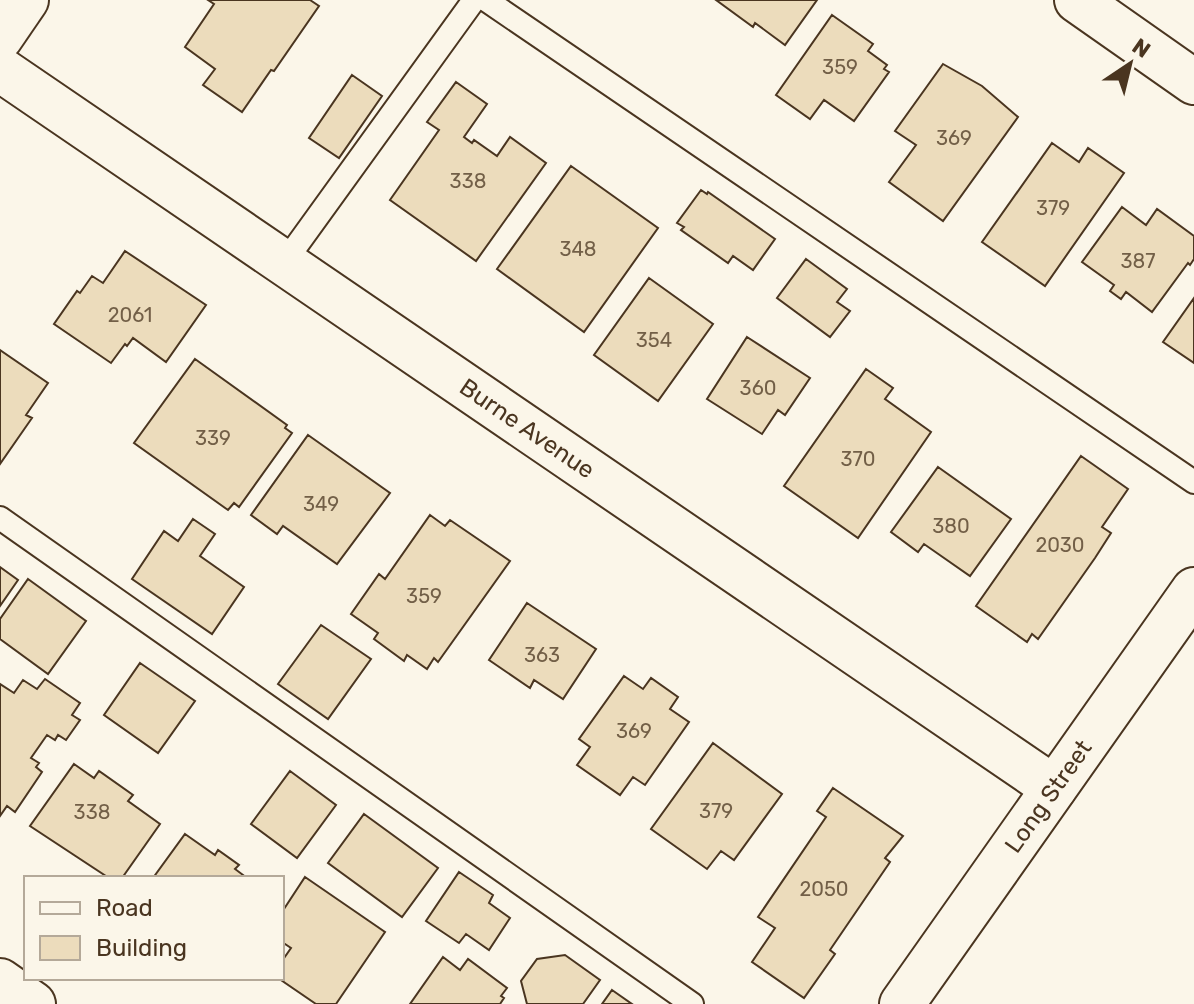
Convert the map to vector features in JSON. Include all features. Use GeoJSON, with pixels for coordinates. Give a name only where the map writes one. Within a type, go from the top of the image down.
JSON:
{"type":"FeatureCollection","features":[{"type":"Feature","properties":{"kind":"street"},"geometry":{"type":"LineString","coordinates":[[0,38],[26,0]]}},
{"type":"Feature","properties":{"kind":"street"},"geometry":{"type":"LineString","coordinates":[[1077,0],[1194,82]]}},
{"type":"Feature","properties":{"kind":"street","name":"Burne Avenue"},"geometry":{"type":"LineString","coordinates":[[0,69],[1054,788]]}},
{"type":"Feature","properties":{"kind":"street","name":"Long Street"},"geometry":{"type":"LineString","coordinates":[[902,1004],[1194,590]]}},
{"type":"Feature","properties":{"kind":"street"},"geometry":{"type":"LineString","coordinates":[[0,981],[33,1004]]}},
{"type":"Feature","properties":{"kind":"lane"},"geometry":{"type":"LineString","coordinates":[[284,263],[474,0]]}},
{"type":"Feature","properties":{"kind":"lane"},"geometry":{"type":"LineString","coordinates":[[486,0],[1194,482]]}},
{"type":"Feature","properties":{"kind":"lane"},"geometry":{"type":"LineString","coordinates":[[0,518],[692,1004]]}},
{"type":"Feature","properties":{"kind":"building"},"geometry":{"type":"Polygon","coordinates":[[[208,0],[310,0],[319,6],[242,112],[203,85],[215,69],[185,47],[214,4],[208,0]]]}},
{"type":"Feature","properties":{"kind":"building"},"geometry":{"type":"Polygon","coordinates":[[[716,0],[817,0],[785,45],[755,23],[753,27],[716,0]]]}},
{"type":"Feature","properties":{"kind":"building"},"geometry":{"type":"Polygon","coordinates":[[[832,15],[873,44],[868,51],[887,65],[884,69],[889,72],[854,121],[824,100],[810,119],[776,95],[832,15]]]}},
{"type":"Feature","properties":{"kind":"building"},"geometry":{"type":"Polygon","coordinates":[[[943,64],[982,86],[1018,117],[943,221],[889,182],[916,145],[895,131],[943,64]]]}},
{"type":"Feature","properties":{"kind":"building"},"geometry":{"type":"Polygon","coordinates":[[[352,75],[382,96],[339,158],[309,138],[352,75]]]}},
{"type":"Feature","properties":{"kind":"building"},"geometry":{"type":"Polygon","coordinates":[[[456,82],[487,104],[464,137],[497,156],[510,137],[546,163],[476,261],[390,200],[439,130],[427,122],[456,82]]]}},
{"type":"Feature","properties":{"kind":"building"},"geometry":{"type":"Polygon","coordinates":[[[1052,143],[1079,162],[1088,148],[1124,173],[1045,286],[982,242],[1052,143]]]}},
{"type":"Feature","properties":{"kind":"building"},"geometry":{"type":"Polygon","coordinates":[[[571,166],[658,228],[584,332],[497,269],[571,166]]]}},
{"type":"Feature","properties":{"kind":"building"},"geometry":{"type":"Polygon","coordinates":[[[701,190],[775,239],[753,270],[733,256],[728,263],[681,230],[684,227],[677,223],[701,190]]]}},
{"type":"Feature","properties":{"kind":"building"},"geometry":{"type":"Polygon","coordinates":[[[1122,207],[1146,225],[1157,209],[1194,236],[1194,259],[1152,312],[1126,292],[1121,299],[1110,291],[1114,285],[1082,262],[1122,207]]]}},
{"type":"Feature","properties":{"kind":"building"},"geometry":{"type":"Polygon","coordinates":[[[125,251],[206,305],[166,362],[133,338],[111,363],[54,324],[77,291],[80,293],[92,276],[103,283],[125,251]]]}},
{"type":"Feature","properties":{"kind":"building"},"geometry":{"type":"Polygon","coordinates":[[[806,259],[847,289],[837,302],[850,311],[830,337],[777,298],[806,259]]]}},
{"type":"Feature","properties":{"kind":"building"},"geometry":{"type":"Polygon","coordinates":[[[649,278],[713,324],[658,401],[594,355],[649,278]]]}},
{"type":"Feature","properties":{"kind":"building"},"geometry":{"type":"Polygon","coordinates":[[[1194,298],[1194,363],[1163,342],[1194,298]]]}},
{"type":"Feature","properties":{"kind":"building"},"geometry":{"type":"Polygon","coordinates":[[[747,337],[810,378],[785,415],[778,410],[762,434],[707,399],[747,337]]]}},
{"type":"Feature","properties":{"kind":"building"},"geometry":{"type":"Polygon","coordinates":[[[0,350],[48,383],[26,415],[32,418],[0,464],[0,350]]]}},
{"type":"Feature","properties":{"kind":"building"},"geometry":{"type":"Polygon","coordinates":[[[195,359],[287,425],[285,428],[292,433],[239,507],[234,503],[228,510],[134,443],[195,359]]]}},
{"type":"Feature","properties":{"kind":"building"},"geometry":{"type":"Polygon","coordinates":[[[866,369],[893,388],[885,399],[931,432],[858,538],[784,486],[866,369]]]}},
{"type":"Feature","properties":{"kind":"building"},"geometry":{"type":"Polygon","coordinates":[[[308,435],[390,493],[337,564],[283,526],[277,534],[251,515],[308,435]]]}},
{"type":"Feature","properties":{"kind":"building"},"geometry":{"type":"Polygon","coordinates":[[[1081,456],[1128,489],[1102,527],[1111,533],[1095,558],[1038,639],[1032,634],[1027,642],[976,606],[1081,456]]]}},
{"type":"Feature","properties":{"kind":"building"},"geometry":{"type":"Polygon","coordinates":[[[938,467],[1011,519],[970,576],[924,544],[918,552],[891,532],[938,467]]]}},
{"type":"Feature","properties":{"kind":"building"},"geometry":{"type":"Polygon","coordinates":[[[430,515],[445,526],[450,520],[510,561],[438,662],[434,658],[427,669],[407,655],[404,661],[374,639],[378,633],[351,614],[379,574],[385,579],[430,515]]]}},
{"type":"Feature","properties":{"kind":"building"},"geometry":{"type":"Polygon","coordinates":[[[193,519],[215,534],[200,556],[244,587],[212,634],[132,579],[164,531],[178,541],[193,519]]]}},
{"type":"Feature","properties":{"kind":"building"},"geometry":{"type":"Polygon","coordinates":[[[0,567],[18,580],[0,606],[0,567]]]}},
{"type":"Feature","properties":{"kind":"building"},"geometry":{"type":"Polygon","coordinates":[[[28,579],[86,621],[48,674],[0,639],[0,619],[28,579]]]}},
{"type":"Feature","properties":{"kind":"building"},"geometry":{"type":"Polygon","coordinates":[[[527,603],[596,649],[563,699],[534,680],[530,688],[489,660],[527,603]]]}},
{"type":"Feature","properties":{"kind":"building"},"geometry":{"type":"Polygon","coordinates":[[[321,625],[371,659],[328,719],[278,684],[321,625]]]}},
{"type":"Feature","properties":{"kind":"building"},"geometry":{"type":"Polygon","coordinates":[[[140,663],[195,701],[158,753],[104,715],[140,663]]]}},
{"type":"Feature","properties":{"kind":"building"},"geometry":{"type":"Polygon","coordinates":[[[624,676],[643,689],[651,678],[678,697],[670,709],[689,722],[645,785],[633,777],[620,795],[577,765],[590,747],[579,739],[624,676]]]}},
{"type":"Feature","properties":{"kind":"building"},"geometry":{"type":"Polygon","coordinates":[[[45,679],[80,703],[72,715],[80,720],[66,740],[58,735],[55,740],[47,735],[31,758],[39,763],[36,767],[42,772],[15,812],[7,806],[0,816],[0,684],[14,693],[23,680],[37,689],[45,679]]]}},
{"type":"Feature","properties":{"kind":"building"},"geometry":{"type":"Polygon","coordinates":[[[713,743],[782,794],[734,860],[721,851],[707,869],[651,829],[713,743]]]}},
{"type":"Feature","properties":{"kind":"building"},"geometry":{"type":"Polygon","coordinates":[[[74,764],[94,778],[99,771],[133,795],[128,801],[160,824],[123,876],[106,876],[30,826],[74,764]]]}},
{"type":"Feature","properties":{"kind":"building"},"geometry":{"type":"Polygon","coordinates":[[[290,771],[336,805],[297,858],[251,824],[290,771]]]}},
{"type":"Feature","properties":{"kind":"building"},"geometry":{"type":"Polygon","coordinates":[[[833,788],[903,836],[885,858],[890,862],[830,950],[835,954],[804,998],[752,962],[775,928],[758,917],[826,817],[817,811],[833,788]]]}},
{"type":"Feature","properties":{"kind":"building"},"geometry":{"type":"Polygon","coordinates":[[[364,814],[438,868],[402,917],[328,863],[364,814]]]}},
{"type":"Feature","properties":{"kind":"building"},"geometry":{"type":"Polygon","coordinates":[[[185,834],[215,855],[218,850],[239,865],[235,869],[244,876],[154,876],[185,834]]]}},
{"type":"Feature","properties":{"kind":"building"},"geometry":{"type":"Polygon","coordinates":[[[459,872],[493,895],[489,903],[510,918],[489,950],[466,934],[459,943],[426,921],[459,872]]]}},
{"type":"Feature","properties":{"kind":"building"},"geometry":{"type":"Polygon","coordinates":[[[305,877],[385,932],[336,1004],[316,1004],[281,980],[284,980],[284,958],[291,948],[284,943],[284,909],[305,877]]]}},
{"type":"Feature","properties":{"kind":"building"},"geometry":{"type":"Polygon","coordinates":[[[565,955],[600,980],[583,1004],[527,1004],[521,981],[537,959],[565,955]]]}},
{"type":"Feature","properties":{"kind":"building"},"geometry":{"type":"Polygon","coordinates":[[[443,957],[460,970],[468,959],[507,988],[500,1004],[410,1004],[443,957]]]}},
{"type":"Feature","properties":{"kind":"building"},"geometry":{"type":"Polygon","coordinates":[[[612,990],[632,1004],[602,1004],[612,990]]]}}]}
